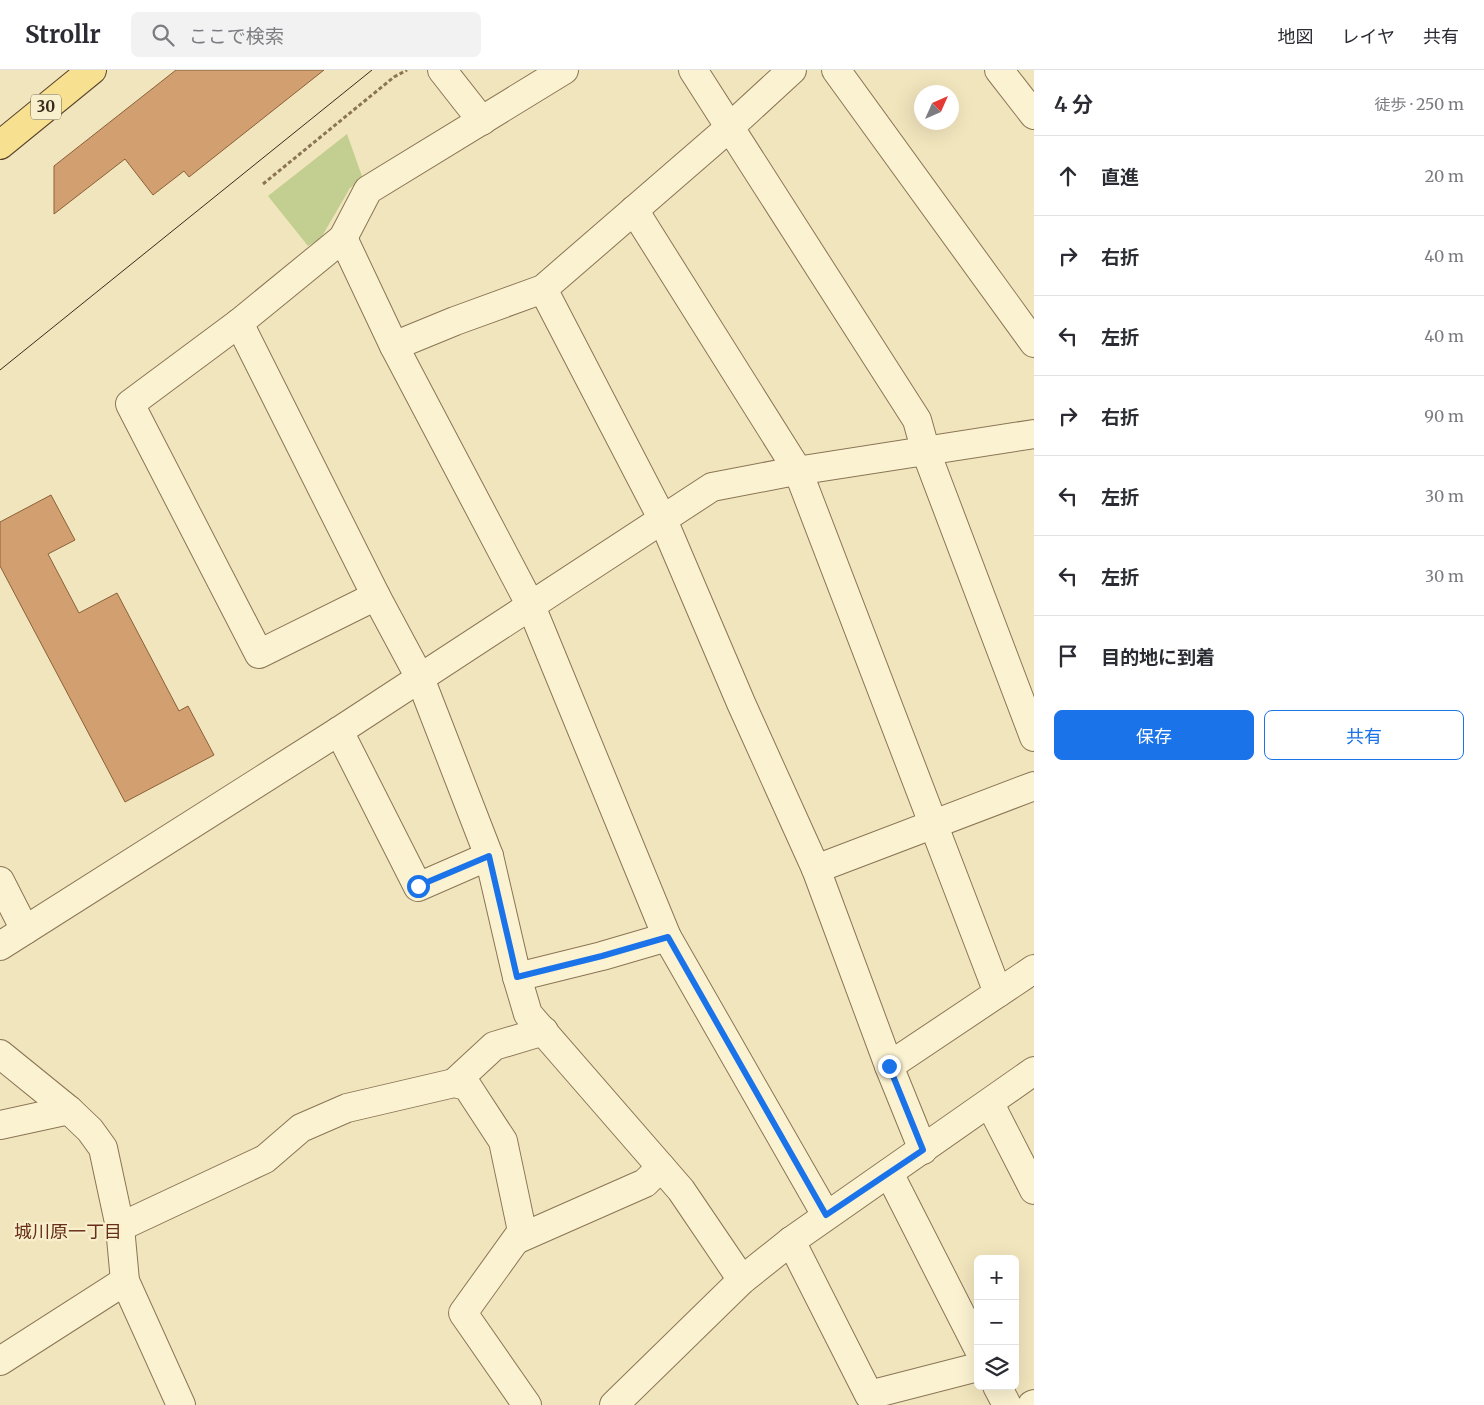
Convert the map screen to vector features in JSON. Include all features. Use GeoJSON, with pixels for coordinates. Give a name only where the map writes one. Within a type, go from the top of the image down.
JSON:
{"type":"FeatureCollection","features":[{"type":"Feature","properties":{"kind":"main road","name":"30"},"geometry":{"type":"LineString","coordinates":[[0,144],[92,70]]}},
{"type":"Feature","properties":{"kind":"street"},"geometry":{"type":"LineString","coordinates":[[442,70],[482,121]]}},
{"type":"Feature","properties":{"kind":"street"},"geometry":{"type":"LineString","coordinates":[[376,596],[260,654],[130,404],[239,323],[343,238],[368,190],[564,70]]}},
{"type":"Feature","properties":{"kind":"street"},"geometry":{"type":"LineString","coordinates":[[693,70],[917,420],[926,452],[1034,737]]}},
{"type":"Feature","properties":{"kind":"street"},"geometry":{"type":"LineString","coordinates":[[394,346],[543,289],[730,127],[792,70]]}},
{"type":"Feature","properties":{"kind":"street"},"geometry":{"type":"LineString","coordinates":[[836,70],[1034,344]]}},
{"type":"Feature","properties":{"kind":"street"},"geometry":{"type":"LineString","coordinates":[[999,70],[1034,115]]}},
{"type":"Feature","properties":{"kind":"street"},"geometry":{"type":"LineString","coordinates":[[634,210],[798,471],[998,993]]}},
{"type":"Feature","properties":{"kind":"street"},"geometry":{"type":"LineString","coordinates":[[343,238],[394,346],[531,606],[668,937],[826,1215]]}},
{"type":"Feature","properties":{"kind":"street"},"geometry":{"type":"LineString","coordinates":[[543,289],[663,520],[741,703],[816,869],[889,1066],[923,1150]]}},
{"type":"Feature","properties":{"kind":"street"},"geometry":{"type":"LineString","coordinates":[[239,323],[376,596],[420,678],[489,856],[517,977],[528,1014],[681,1190],[742,1280]]}},
{"type":"Feature","properties":{"kind":"street"},"geometry":{"type":"LineString","coordinates":[[0,946],[339,732],[712,487],[798,471],[1034,434]]}},
{"type":"Feature","properties":{"kind":"street"},"geometry":{"type":"LineString","coordinates":[[339,732],[418,886],[489,856]]}},
{"type":"Feature","properties":{"kind":"street"},"geometry":{"type":"LineString","coordinates":[[816,869],[1034,786]]}},
{"type":"Feature","properties":{"kind":"street"},"geometry":{"type":"LineString","coordinates":[[0,881],[25,930]]}},
{"type":"Feature","properties":{"kind":"street"},"geometry":{"type":"LineString","coordinates":[[517,977],[668,937]]}},
{"type":"Feature","properties":{"kind":"street"},"geometry":{"type":"LineString","coordinates":[[889,1066],[1034,969]]}},
{"type":"Feature","properties":{"kind":"street"},"geometry":{"type":"LineString","coordinates":[[454,1083],[494,1046],[544,1031]]}},
{"type":"Feature","properties":{"kind":"street"},"geometry":{"type":"LineString","coordinates":[[0,1054],[69,1110],[90,1130],[103,1148],[120,1227],[125,1281],[181,1405]]}},
{"type":"Feature","properties":{"kind":"street"},"geometry":{"type":"LineString","coordinates":[[614,1405],[742,1280],[791,1240],[1034,1072]]}},
{"type":"Feature","properties":{"kind":"street"},"geometry":{"type":"LineString","coordinates":[[120,1227],[265,1159],[301,1128],[347,1108],[454,1083],[467,1086],[503,1141],[522,1231],[463,1313],[527,1405]]}},
{"type":"Feature","properties":{"kind":"street"},"geometry":{"type":"LineString","coordinates":[[990,1104],[1034,1190]]}},
{"type":"Feature","properties":{"kind":"street"},"geometry":{"type":"LineString","coordinates":[[0,1125],[69,1110]]}},
{"type":"Feature","properties":{"kind":"street"},"geometry":{"type":"LineString","coordinates":[[518,1239],[645,1183],[661,1167]]}},
{"type":"Feature","properties":{"kind":"street"},"geometry":{"type":"LineString","coordinates":[[889,1173],[976,1345]]}},
{"type":"Feature","properties":{"kind":"street"},"geometry":{"type":"LineString","coordinates":[[791,1240],[869,1395],[974,1368]]}},
{"type":"Feature","properties":{"kind":"street"},"geometry":{"type":"LineString","coordinates":[[0,1361],[125,1281]]}},
{"type":"Feature","properties":{"kind":"street"},"geometry":{"type":"LineString","coordinates":[[999,1390],[1007,1405]]}},
{"type":"Feature","properties":{"kind":"path"},"geometry":{"type":"LineString","coordinates":[[263,184],[394,76],[407,70]]}},
{"type":"Feature","properties":{"kind":"green space"},"geometry":{"type":"Polygon","coordinates":[[[347,134],[363,179],[350,188],[321,238],[308,246],[268,196],[347,134]]]}},
{"type":"Feature","properties":{"kind":"building"},"geometry":{"type":"Polygon","coordinates":[[[176,70],[324,70],[189,177],[184,171],[153,195],[125,159],[54,214],[54,166],[176,70]]]}},
{"type":"Feature","properties":{"kind":"building"},"geometry":{"type":"Polygon","coordinates":[[[51,495],[75,540],[48,554],[79,613],[117,593],[179,711],[188,706],[214,755],[125,802],[0,566],[0,522],[51,495]]]}},
{"type":"Feature","properties":{"kind":"tram line"},"geometry":{"type":"LineString","coordinates":[[0,370],[372,70]]}},
{"type":"Feature","properties":{"kind":"district","name":"城川原一丁目"},"geometry":{"type":"Point","coordinates":[68,1232]}},
{"type":"Feature","properties":{"kind":"route"},"geometry":{"type":"LineString","coordinates":[[418,886],[489,856],[517,977],[668,937],[826,1215],[923,1150],[889,1066]]}}]}
